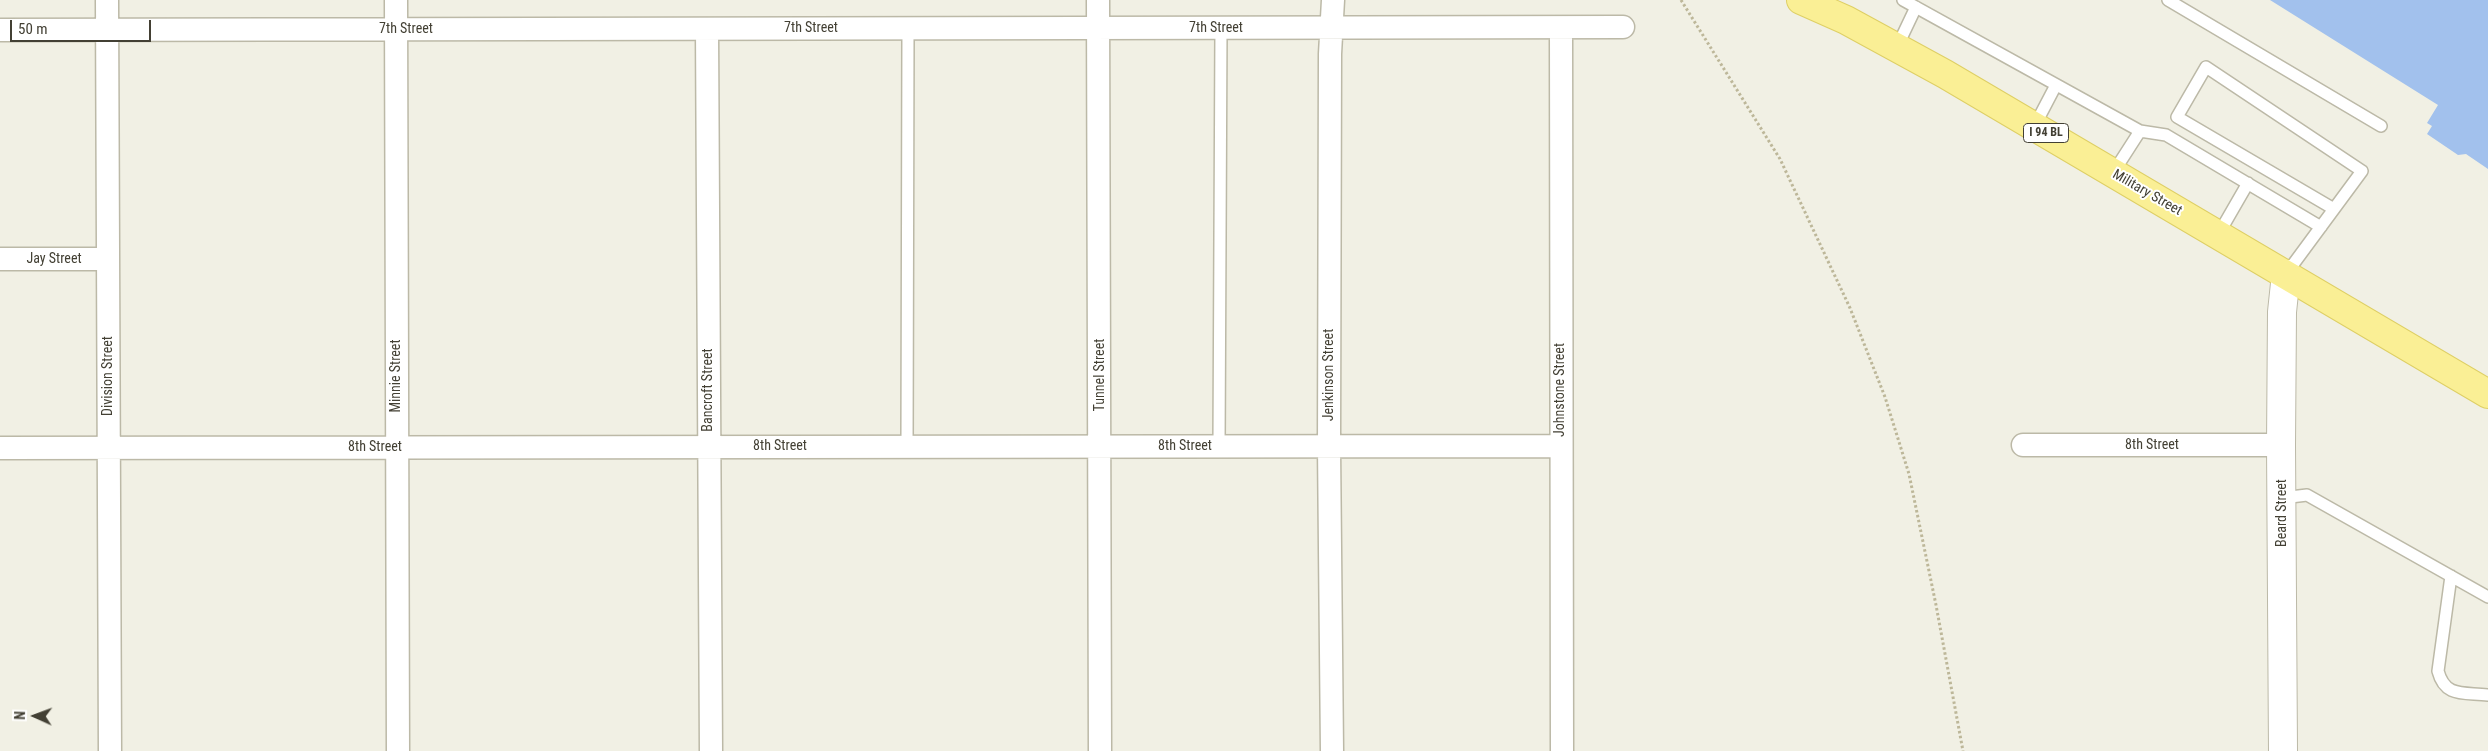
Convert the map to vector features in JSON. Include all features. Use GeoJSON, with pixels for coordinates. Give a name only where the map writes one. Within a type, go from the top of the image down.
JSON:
{"type":"FeatureCollection","features":[{"type":"Feature","properties":{"kind":"main road","name":"Military Street"},"geometry":{"type":"LineString","coordinates":[[1801,0],[1846,20],[1898,47],[2488,394]]}},
{"type":"Feature","properties":{"kind":"street","name":"Division Street"},"geometry":{"type":"LineString","coordinates":[[107,0],[107,448],[110,751]]}},
{"type":"Feature","properties":{"kind":"street","name":"Minnie Street"},"geometry":{"type":"LineString","coordinates":[[396,0],[398,751]]}},
{"type":"Feature","properties":{"kind":"street","name":"Tunnel Street"},"geometry":{"type":"LineString","coordinates":[[1098,0],[1101,446],[1100,751]]}},
{"type":"Feature","properties":{"kind":"street","name":"Jenkinson Street"},"geometry":{"type":"LineString","coordinates":[[1332,751],[1329,447],[1330,28],[1333,0]]}},
{"type":"Feature","properties":{"kind":"street","name":"7th Street"},"geometry":{"type":"LineString","coordinates":[[0,30],[1623,27]]}},
{"type":"Feature","properties":{"kind":"street","name":"Johnstone Street"},"geometry":{"type":"LineString","coordinates":[[1561,28],[1560,446],[1562,751]]}},
{"type":"Feature","properties":{"kind":"street","name":"Bancroft Street"},"geometry":{"type":"LineString","coordinates":[[707,29],[711,751]]}},
{"type":"Feature","properties":{"kind":"street","name":"Jay Street"},"geometry":{"type":"LineString","coordinates":[[0,259],[107,259]]}},
{"type":"Feature","properties":{"kind":"street","name":"Beard Street"},"geometry":{"type":"LineString","coordinates":[[2283,751],[2281,445],[2282,312],[2286,274]]}},
{"type":"Feature","properties":{"kind":"street","name":"8th Street"},"geometry":{"type":"LineString","coordinates":[[2023,445],[2281,445]]}},
{"type":"Feature","properties":{"kind":"street","name":"8th Street"},"geometry":{"type":"LineString","coordinates":[[0,448],[1560,446]]}},
{"type":"Feature","properties":{"kind":"lane"},"geometry":{"type":"LineString","coordinates":[[1903,0],[2140,131],[2166,135],[2321,227]]}},
{"type":"Feature","properties":{"kind":"lane"},"geometry":{"type":"LineString","coordinates":[[2168,0],[2381,126]]}},
{"type":"Feature","properties":{"kind":"lane"},"geometry":{"type":"LineString","coordinates":[[1898,47],[1916,7]]}},
{"type":"Feature","properties":{"kind":"lane"},"geometry":{"type":"LineString","coordinates":[[907,446],[908,28]]}},
{"type":"Feature","properties":{"kind":"lane"},"geometry":{"type":"LineString","coordinates":[[1219,446],[1221,28]]}},
{"type":"Feature","properties":{"kind":"lane"},"geometry":{"type":"LineString","coordinates":[[2286,274],[2362,172],[2206,67],[2176,117],[2334,209]]}},
{"type":"Feature","properties":{"kind":"lane"},"geometry":{"type":"LineString","coordinates":[[2034,126],[2056,85]]}},
{"type":"Feature","properties":{"kind":"lane"},"geometry":{"type":"LineString","coordinates":[[2113,173],[2140,131]]}},
{"type":"Feature","properties":{"kind":"lane"},"geometry":{"type":"LineString","coordinates":[[2218,235],[2248,183]]}},
{"type":"Feature","properties":{"kind":"lane"},"geometry":{"type":"LineString","coordinates":[[2282,498],[2307,495],[2488,597]]}},
{"type":"Feature","properties":{"kind":"lane"},"geometry":{"type":"LineString","coordinates":[[2451,576],[2438,671],[2442,684],[2449,691],[2488,691]]}},
{"type":"Feature","properties":{"kind":"path"},"geometry":{"type":"LineString","coordinates":[[1681,0],[1780,159],[1850,308],[1885,397],[1909,474],[1963,751]]}},
{"type":"Feature","properties":{"kind":"water"},"geometry":{"type":"Polygon","coordinates":[[[2270,0],[2488,0],[2488,169],[2466,154],[2458,155],[2427,134],[2432,126],[2427,123],[2438,105],[2270,0]]]}}]}
